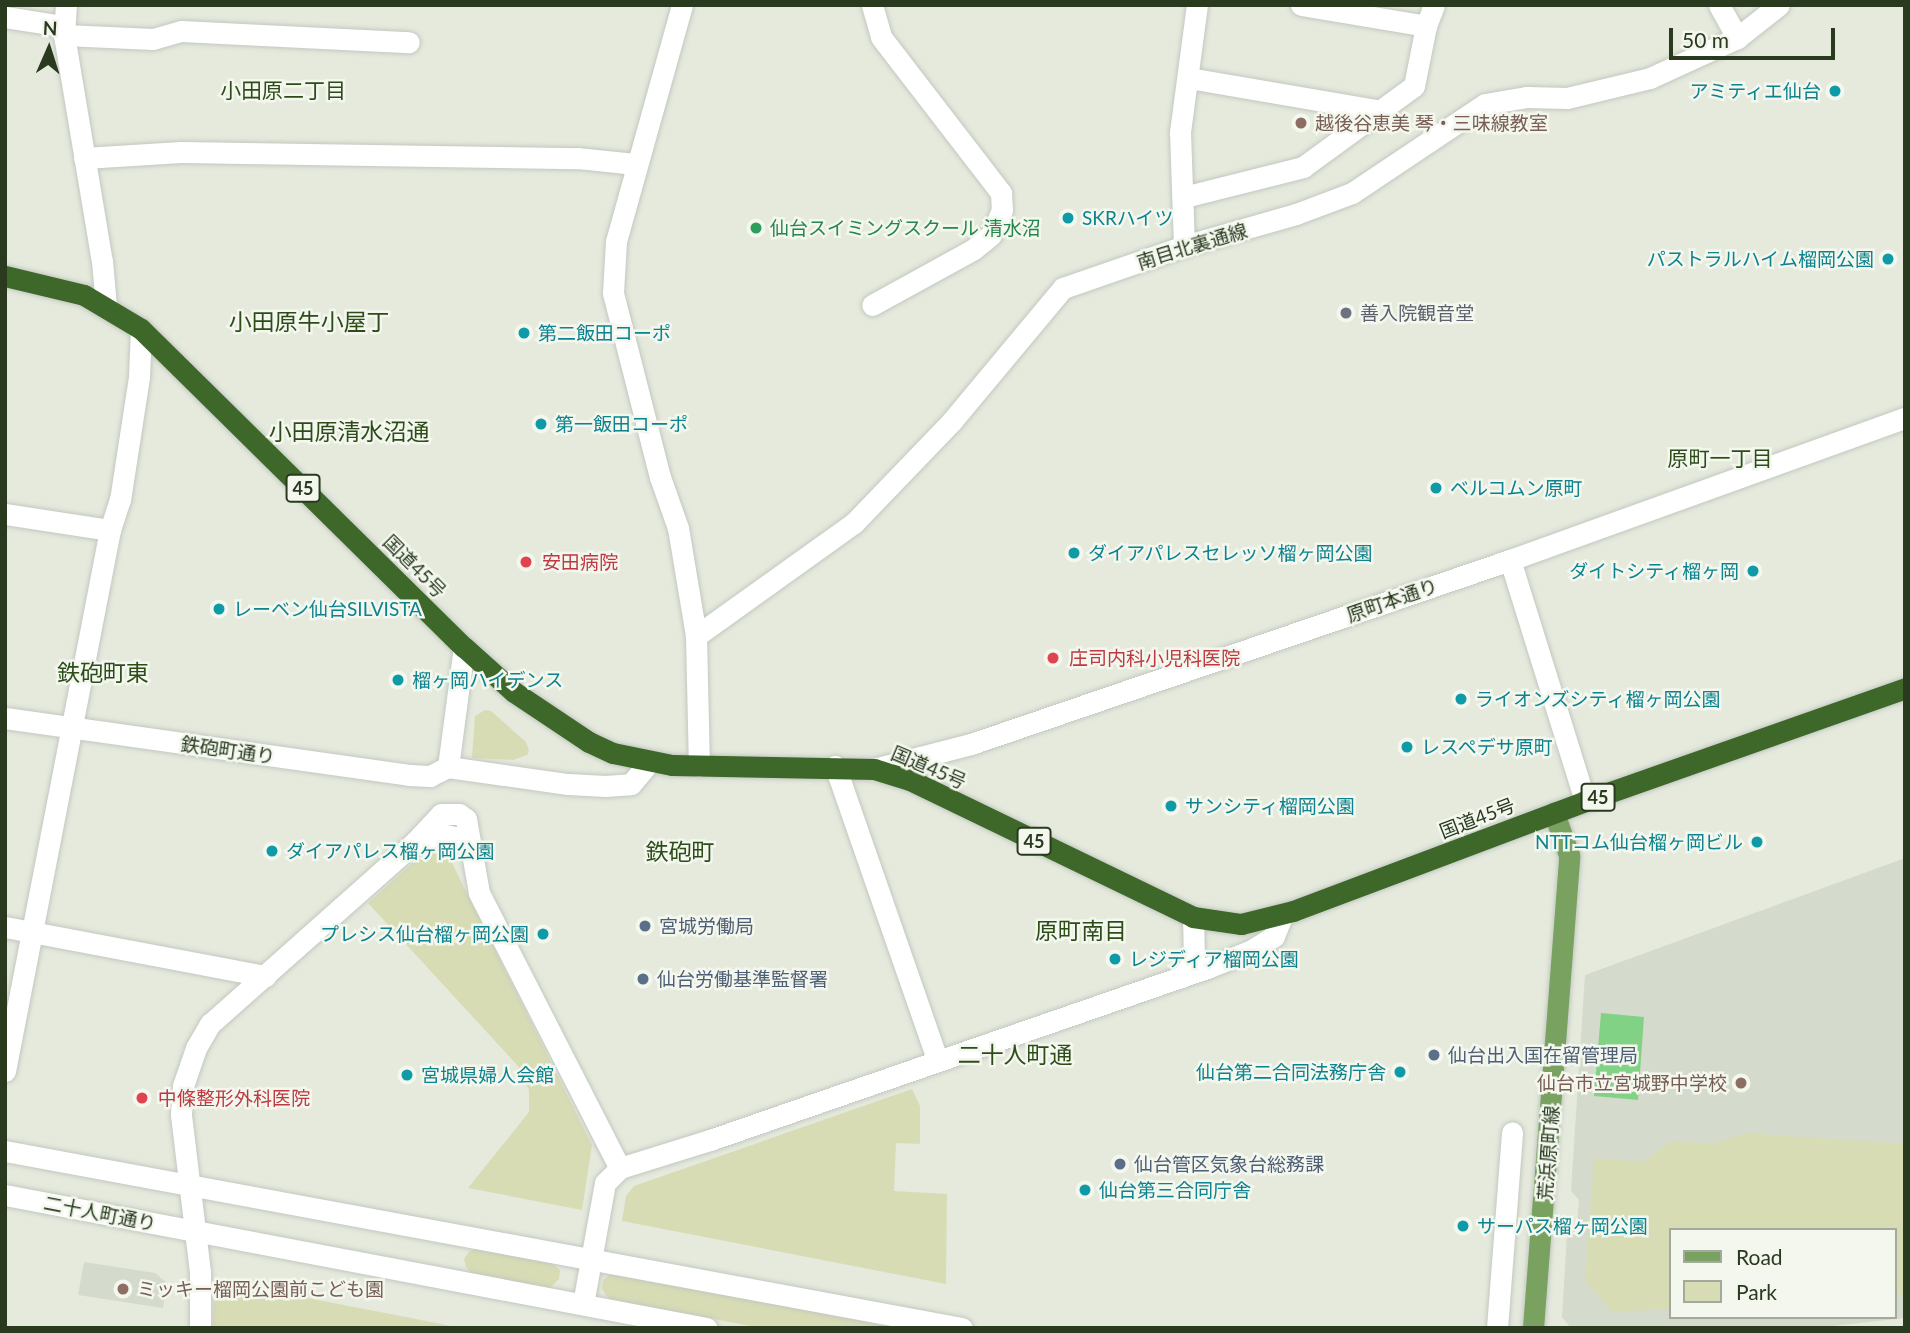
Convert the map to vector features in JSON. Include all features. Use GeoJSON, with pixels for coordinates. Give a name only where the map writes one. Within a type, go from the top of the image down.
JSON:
{"type":"FeatureCollection","features":[{"type":"Feature","properties":{"kind":"highway","name":"国道45号"},"geometry":{"type":"LineString","coordinates":[[5,276],[64,288],[106,306],[141,329],[464,648],[514,692],[567,730],[613,753],[650,761],[699,766],[835,766],[874,769],[910,780],[1193,917],[1241,923],[1283,914],[1585,801],[1905,688]]}},
{"type":"Feature","properties":{"kind":"main road","name":"荒浜原町線"},"geometry":{"type":"LineString","coordinates":[[1534,1328],[1569,855],[1554,813]]}},
{"type":"Feature","properties":{"kind":"street"},"geometry":{"type":"LineString","coordinates":[[682,5],[635,163],[616,241],[613,293],[660,477],[678,528],[696,636],[699,766]]}},
{"type":"Feature","properties":{"kind":"street"},"geometry":{"type":"LineString","coordinates":[[872,5],[881,37],[1001,193],[1002,210],[991,235],[974,249],[872,305]]}},
{"type":"Feature","properties":{"kind":"street"},"geometry":{"type":"LineString","coordinates":[[1184,246],[1180,132],[1197,5]]}},
{"type":"Feature","properties":{"kind":"street"},"geometry":{"type":"LineString","coordinates":[[1301,5],[1426,26]]}},
{"type":"Feature","properties":{"kind":"street"},"geometry":{"type":"LineString","coordinates":[[1184,197],[1303,167],[1382,111],[1414,86],[1426,26],[1434,5]]}},
{"type":"Feature","properties":{"kind":"street"},"geometry":{"type":"LineString","coordinates":[[1719,5],[1737,38]]}},
{"type":"Feature","properties":{"kind":"street","name":"南目北裏通線"},"geometry":{"type":"LineString","coordinates":[[696,636],[854,523],[952,421],[1063,288],[1184,246],[1296,214],[1352,193],[1485,104],[1527,97],[1567,98],[1650,78],[1737,38],[1779,5]]}},
{"type":"Feature","properties":{"kind":"street"},"geometry":{"type":"LineString","coordinates":[[5,17],[64,22],[153,39],[181,31],[409,42]]}},
{"type":"Feature","properties":{"kind":"street"},"geometry":{"type":"LineString","coordinates":[[64,22],[83,158],[102,261],[106,306]]}},
{"type":"Feature","properties":{"kind":"street"},"geometry":{"type":"LineString","coordinates":[[1189,78],[1382,111]]}},
{"type":"Feature","properties":{"kind":"street"},"geometry":{"type":"LineString","coordinates":[[83,158],[181,152],[577,158],[635,163]]}},
{"type":"Feature","properties":{"kind":"street"},"geometry":{"type":"LineString","coordinates":[[5,1072],[110,530],[120,500],[139,377],[141,329]]}},
{"type":"Feature","properties":{"kind":"street","name":"原町本通り"},"geometry":{"type":"LineString","coordinates":[[874,769],[971,744],[1510,560],[1905,418]]}},
{"type":"Feature","properties":{"kind":"street"},"geometry":{"type":"LineString","coordinates":[[5,514],[110,530]]}},
{"type":"Feature","properties":{"kind":"street"},"geometry":{"type":"LineString","coordinates":[[1510,560],[1585,801]]}},
{"type":"Feature","properties":{"kind":"street"},"geometry":{"type":"LineString","coordinates":[[464,648],[449,767],[568,784],[605,786],[631,784],[650,761]]}},
{"type":"Feature","properties":{"kind":"street","name":"鉄砲町通り"},"geometry":{"type":"LineString","coordinates":[[5,718],[408,775],[429,776],[449,767]]}},
{"type":"Feature","properties":{"kind":"street"},"geometry":{"type":"LineString","coordinates":[[835,766],[938,1061]]}},
{"type":"Feature","properties":{"kind":"street"},"geometry":{"type":"LineString","coordinates":[[200,1328],[200,1272],[181,1114],[183,1086],[196,1048],[211,1024],[415,842],[440,834],[469,840],[479,893],[620,1168]]}},
{"type":"Feature","properties":{"kind":"street"},"geometry":{"type":"LineString","coordinates":[[583,1304],[605,1183],[620,1168],[1182,977],[1252,950],[1274,936],[1283,914]]}},
{"type":"Feature","properties":{"kind":"street"},"geometry":{"type":"LineString","coordinates":[[1182,977],[1194,960],[1193,917]]}},
{"type":"Feature","properties":{"kind":"street"},"geometry":{"type":"LineString","coordinates":[[5,927],[265,976]]}},
{"type":"Feature","properties":{"kind":"street"},"geometry":{"type":"LineString","coordinates":[[1496,1328],[1512,1133]]}},
{"type":"Feature","properties":{"kind":"street"},"geometry":{"type":"LineString","coordinates":[[5,1151],[962,1328]]}},
{"type":"Feature","properties":{"kind":"street","name":"二十人町通り"},"geometry":{"type":"LineString","coordinates":[[5,1195],[706,1328]]}},
{"type":"Feature","properties":{"kind":"shaded area","name":"仙台市立宮城野中学校"},"geometry":{"type":"Polygon","coordinates":[[[1905,858],[1905,1318],[1896,1319],[1896,1228],[1668,1228],[1668,1319],[1896,1319],[1814,1328],[1571,1328],[1562,1317],[1567,1232],[1577,1225],[1579,1200],[1571,1191],[1585,975],[1905,858]]]}},
{"type":"Feature","properties":{"kind":"shaded area"},"geometry":{"type":"Polygon","coordinates":[[[1601,1013],[1644,1017],[1638,1100],[1594,1096],[1601,1013]]]}},
{"type":"Feature","properties":{"kind":"shaded area","name":"ミッキー榴岡公園前こども園"},"geometry":{"type":"Polygon","coordinates":[[[84,1262],[155,1273],[167,1283],[163,1308],[78,1295],[84,1262]]]}},
{"type":"Feature","properties":{"kind":"green space"},"geometry":{"type":"Polygon","coordinates":[[[485,710],[491,711],[526,742],[529,751],[527,755],[513,760],[472,758],[475,716],[485,710]]]}},
{"type":"Feature","properties":{"kind":"green space"},"geometry":{"type":"Polygon","coordinates":[[[426,851],[446,851],[592,1145],[582,1210],[468,1188],[529,1112],[529,1090],[518,1066],[368,903],[426,851]]]}},
{"type":"Feature","properties":{"kind":"green space"},"geometry":{"type":"Polygon","coordinates":[[[912,1089],[920,1106],[920,1144],[896,1143],[894,1191],[947,1194],[946,1284],[622,1221],[626,1196],[634,1186],[912,1089]]]}},
{"type":"Feature","properties":{"kind":"green space"},"geometry":{"type":"Polygon","coordinates":[[[1747,1133],[1905,1144],[1905,1294],[1896,1295],[1896,1228],[1668,1228],[1668,1309],[1612,1312],[1585,1281],[1594,1158],[1644,1162],[1670,1141],[1712,1144],[1747,1133]]]}},
{"type":"Feature","properties":{"kind":"green space"},"geometry":{"type":"Polygon","coordinates":[[[477,1248],[550,1262],[560,1270],[559,1279],[550,1288],[472,1274],[464,1259],[469,1252],[477,1248]]]}},
{"type":"Feature","properties":{"kind":"green space"},"geometry":{"type":"Polygon","coordinates":[[[610,1274],[897,1328],[761,1328],[609,1299],[602,1289],[603,1280],[610,1274]]]}},
{"type":"Feature","properties":{"kind":"green space"},"geometry":{"type":"Polygon","coordinates":[[[214,1280],[411,1318],[461,1328],[213,1328],[214,1280]]]}},
{"type":"Feature","properties":{"kind":"place","name":"アミティエ仙台"},"geometry":{"type":"Point","coordinates":[1835,91]}},
{"type":"Feature","properties":{"kind":"place","name":"越後谷恵美 琴・三味線教室"},"geometry":{"type":"Point","coordinates":[1301,123]}},
{"type":"Feature","properties":{"kind":"place","name":"SKRハイツ"},"geometry":{"type":"Point","coordinates":[1068,218]}},
{"type":"Feature","properties":{"kind":"place","name":"仙台スイミングスクール 清水沼"},"geometry":{"type":"Point","coordinates":[756,228]}},
{"type":"Feature","properties":{"kind":"place","name":"パストラルハイム榴岡公園"},"geometry":{"type":"Point","coordinates":[1888,259]}},
{"type":"Feature","properties":{"kind":"place","name":"善入院観音堂"},"geometry":{"type":"Point","coordinates":[1346,313]}},
{"type":"Feature","properties":{"kind":"place","name":"第二飯田コーポ"},"geometry":{"type":"Point","coordinates":[524,333]}},
{"type":"Feature","properties":{"kind":"place","name":"第一飯田コーポ"},"geometry":{"type":"Point","coordinates":[541,424]}},
{"type":"Feature","properties":{"kind":"place","name":"ベルコムン原町"},"geometry":{"type":"Point","coordinates":[1436,488]}},
{"type":"Feature","properties":{"kind":"place","name":"ダイアパレスセレッソ榴ヶ岡公園"},"geometry":{"type":"Point","coordinates":[1074,553]}},
{"type":"Feature","properties":{"kind":"place","name":"安田病院"},"geometry":{"type":"Point","coordinates":[526,562]}},
{"type":"Feature","properties":{"kind":"place","name":"ダイトシティ榴ヶ岡"},"geometry":{"type":"Point","coordinates":[1753,571]}},
{"type":"Feature","properties":{"kind":"place","name":"レーベン仙台SILVISTA"},"geometry":{"type":"Point","coordinates":[219,609]}},
{"type":"Feature","properties":{"kind":"place","name":"庄司内科小児科医院"},"geometry":{"type":"Point","coordinates":[1053,658]}},
{"type":"Feature","properties":{"kind":"place","name":"榴ヶ岡ハイデンス"},"geometry":{"type":"Point","coordinates":[398,680]}},
{"type":"Feature","properties":{"kind":"place","name":"ライオンズシティ榴ヶ岡公園"},"geometry":{"type":"Point","coordinates":[1461,699]}},
{"type":"Feature","properties":{"kind":"place","name":"レスペデサ原町"},"geometry":{"type":"Point","coordinates":[1407,747]}},
{"type":"Feature","properties":{"kind":"place","name":"サンシティ榴岡公園"},"geometry":{"type":"Point","coordinates":[1171,806]}},
{"type":"Feature","properties":{"kind":"place","name":"NTTコム仙台榴ヶ岡ビル"},"geometry":{"type":"Point","coordinates":[1757,842]}},
{"type":"Feature","properties":{"kind":"place","name":"ダイアパレス榴ヶ岡公園"},"geometry":{"type":"Point","coordinates":[272,851]}},
{"type":"Feature","properties":{"kind":"place","name":"宮城労働局"},"geometry":{"type":"Point","coordinates":[645,926]}},
{"type":"Feature","properties":{"kind":"place","name":"プレシス仙台榴ヶ岡公園"},"geometry":{"type":"Point","coordinates":[543,934]}},
{"type":"Feature","properties":{"kind":"place","name":"レジディア榴岡公園"},"geometry":{"type":"Point","coordinates":[1115,959]}},
{"type":"Feature","properties":{"kind":"place","name":"仙台労働基準監督署"},"geometry":{"type":"Point","coordinates":[643,979]}},
{"type":"Feature","properties":{"kind":"place","name":"仙台出入国在留管理局"},"geometry":{"type":"Point","coordinates":[1434,1055]}},
{"type":"Feature","properties":{"kind":"place","name":"仙台第二合同法務庁舎"},"geometry":{"type":"Point","coordinates":[1400,1072]}},
{"type":"Feature","properties":{"kind":"place","name":"宮城県婦人会館"},"geometry":{"type":"Point","coordinates":[407,1075]}},
{"type":"Feature","properties":{"kind":"place","name":"仙台市立宮城野中学校"},"geometry":{"type":"Point","coordinates":[1741,1083]}},
{"type":"Feature","properties":{"kind":"place","name":"中條整形外科医院"},"geometry":{"type":"Point","coordinates":[142,1098]}},
{"type":"Feature","properties":{"kind":"place","name":"仙台管区気象台総務課"},"geometry":{"type":"Point","coordinates":[1120,1164]}},
{"type":"Feature","properties":{"kind":"place","name":"仙台第三合同庁舎"},"geometry":{"type":"Point","coordinates":[1085,1190]}},
{"type":"Feature","properties":{"kind":"place","name":"サーパス榴ヶ岡公園"},"geometry":{"type":"Point","coordinates":[1463,1226]}},
{"type":"Feature","properties":{"kind":"place","name":"ミッキー榴岡公園前こども園"},"geometry":{"type":"Point","coordinates":[123,1289]}},
{"type":"Feature","properties":{"kind":"district","name":"小田原二丁目"},"geometry":{"type":"Point","coordinates":[283,90]}},
{"type":"Feature","properties":{"kind":"district","name":"小田原牛小屋丁"},"geometry":{"type":"Point","coordinates":[309,321]}},
{"type":"Feature","properties":{"kind":"district","name":"小田原清水沼通"},"geometry":{"type":"Point","coordinates":[349,431]}},
{"type":"Feature","properties":{"kind":"district","name":"原町一丁目"},"geometry":{"type":"Point","coordinates":[1720,458]}},
{"type":"Feature","properties":{"kind":"district","name":"鉄砲町東"},"geometry":{"type":"Point","coordinates":[103,672]}},
{"type":"Feature","properties":{"kind":"district","name":"鉄砲町"},"geometry":{"type":"Point","coordinates":[680,851]}},
{"type":"Feature","properties":{"kind":"district","name":"原町南目"},"geometry":{"type":"Point","coordinates":[1081,930]}},
{"type":"Feature","properties":{"kind":"district","name":"二十人町通"},"geometry":{"type":"Point","coordinates":[1015,1054]}}]}
